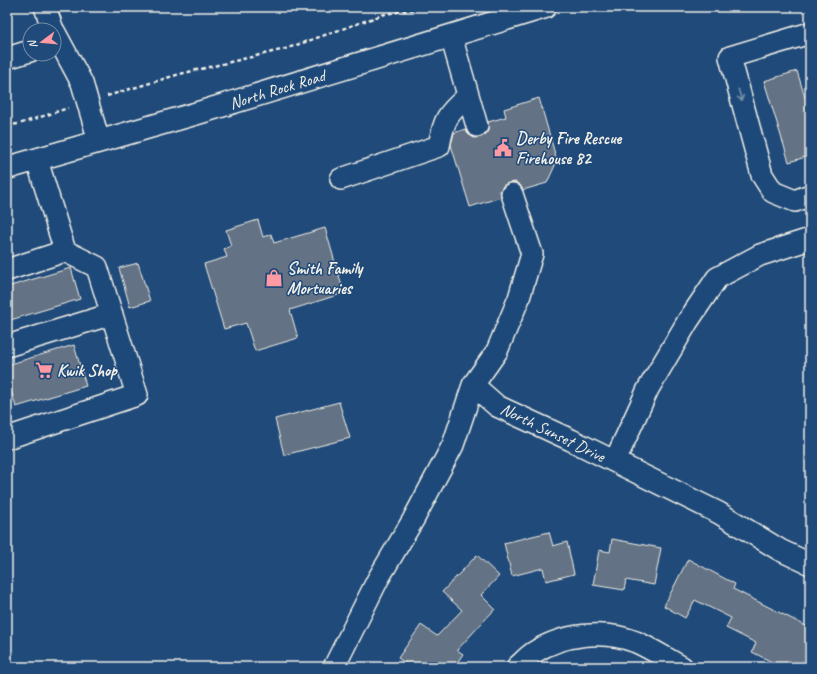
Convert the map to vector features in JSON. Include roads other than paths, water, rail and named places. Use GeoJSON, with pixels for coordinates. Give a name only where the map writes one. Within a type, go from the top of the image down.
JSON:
{"type":"FeatureCollection","features":[{"type":"Feature","properties":{"kind":"main road","name":"North Rock Road"},"geometry":{"type":"LineString","coordinates":[[7,168],[99,142],[545,7]]}},
{"type":"Feature","properties":{"kind":"street"},"geometry":{"type":"LineString","coordinates":[[45,7],[50,22]]}},
{"type":"Feature","properties":{"kind":"street"},"geometry":{"type":"LineString","coordinates":[[810,33],[730,57],[762,175],[773,192],[795,200],[810,195]]}},
{"type":"Feature","properties":{"kind":"street"},"geometry":{"type":"LineString","coordinates":[[451,36],[477,126]]}},
{"type":"Feature","properties":{"kind":"street"},"geometry":{"type":"LineString","coordinates":[[62,48],[82,83],[99,142]]}},
{"type":"Feature","properties":{"kind":"street"},"geometry":{"type":"LineString","coordinates":[[7,58],[22,53]]}},
{"type":"Feature","properties":{"kind":"street"},"geometry":{"type":"LineString","coordinates":[[341,179],[439,146],[443,126],[453,109],[468,96]]}},
{"type":"Feature","properties":{"kind":"street"},"geometry":{"type":"LineString","coordinates":[[37,160],[65,251]]}},
{"type":"Feature","properties":{"kind":"street"},"geometry":{"type":"LineString","coordinates":[[334,667],[378,579],[413,520],[453,445],[473,385],[497,351],[519,298],[532,254],[512,194]]}},
{"type":"Feature","properties":{"kind":"street"},"geometry":{"type":"LineString","coordinates":[[615,461],[648,389],[688,321],[717,278],[760,255],[810,239]]}},
{"type":"Feature","properties":{"kind":"street"},"geometry":{"type":"LineString","coordinates":[[7,270],[65,251],[97,267],[137,395],[7,438]]}},
{"type":"Feature","properties":{"kind":"street"},"geometry":{"type":"LineString","coordinates":[[7,346],[112,314]]}},
{"type":"Feature","properties":{"kind":"street","name":"North Sunset Drive"},"geometry":{"type":"LineString","coordinates":[[473,385],[497,406],[615,461],[719,513],[780,550],[810,564]]}},
{"type":"Feature","properties":{"kind":"street"},"geometry":{"type":"LineString","coordinates":[[517,667],[533,653],[555,642],[578,636],[594,635],[619,637],[636,642],[682,667]]}},
{"type":"Feature","properties":{"kind":"place","name":"Derby Fire Rescue Firehouse 82"},"geometry":{"type":"Point","coordinates":[503,148]}},
{"type":"Feature","properties":{"kind":"place","name":"Smith Family Mortuaries"},"geometry":{"type":"Point","coordinates":[274,278]}},
{"type":"Feature","properties":{"kind":"place","name":"Kwik Shop"},"geometry":{"type":"Point","coordinates":[44,370]}}]}
